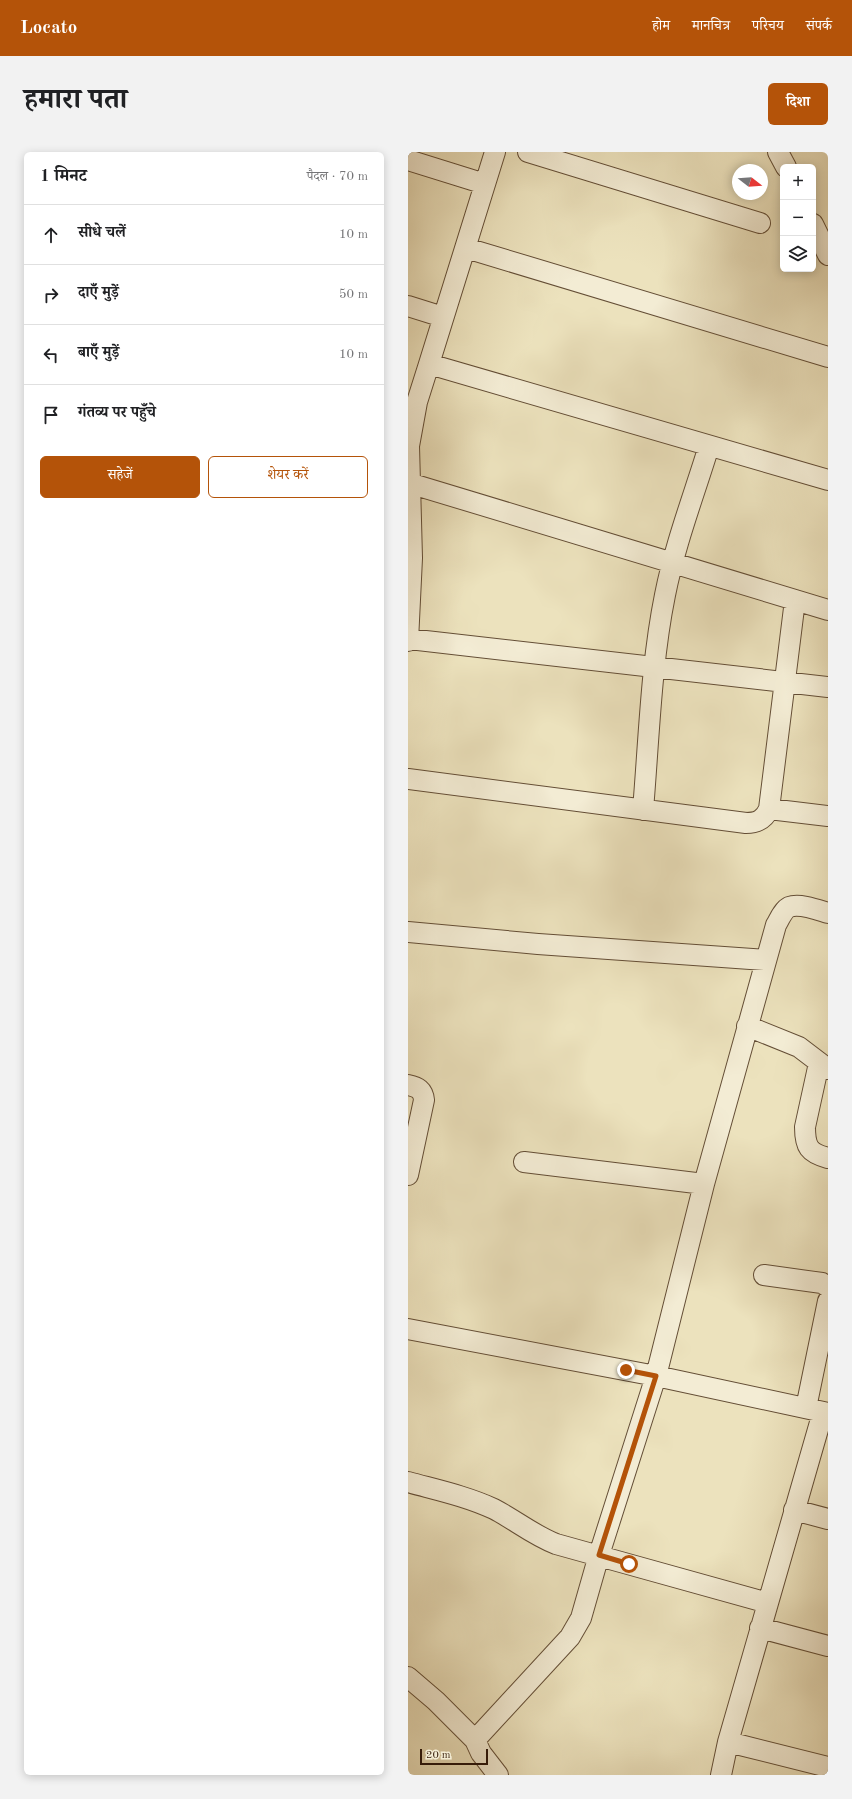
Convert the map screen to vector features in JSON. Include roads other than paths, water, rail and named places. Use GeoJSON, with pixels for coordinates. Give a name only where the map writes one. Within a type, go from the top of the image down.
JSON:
{"type":"FeatureCollection","features":[{"type":"Feature","properties":{"kind":"street"},"geometry":{"type":"LineString","coordinates":[[495,152],[443,317],[412,423],[409,446],[412,558],[408,640],[828,687]]}},
{"type":"Feature","properties":{"kind":"street"},"geometry":{"type":"LineString","coordinates":[[528,152],[760,223]]}},
{"type":"Feature","properties":{"kind":"street"},"geometry":{"type":"LineString","coordinates":[[778,152],[784,164]]}},
{"type":"Feature","properties":{"kind":"street"},"geometry":{"type":"LineString","coordinates":[[408,160],[485,184]]}},
{"type":"Feature","properties":{"kind":"street"},"geometry":{"type":"LineString","coordinates":[[816,230],[828,255]]}},
{"type":"Feature","properties":{"kind":"street"},"geometry":{"type":"LineString","coordinates":[[466,248],[828,357]]}},
{"type":"Feature","properties":{"kind":"street"},"geometry":{"type":"LineString","coordinates":[[408,306],[443,317]]}},
{"type":"Feature","properties":{"kind":"street"},"geometry":{"type":"LineString","coordinates":[[429,364],[828,480]]}},
{"type":"Feature","properties":{"kind":"street"},"geometry":{"type":"LineString","coordinates":[[643,810],[655,667],[665,595],[673,562],[709,446]]}},
{"type":"Feature","properties":{"kind":"street"},"geometry":{"type":"LineString","coordinates":[[409,483],[828,610]]}},
{"type":"Feature","properties":{"kind":"street"},"geometry":{"type":"LineString","coordinates":[[408,779],[746,823],[754,823],[762,820],[768,809],[795,600]]}},
{"type":"Feature","properties":{"kind":"street"},"geometry":{"type":"LineString","coordinates":[[768,809],[828,816]]}},
{"type":"Feature","properties":{"kind":"street"},"geometry":{"type":"LineString","coordinates":[[475,1740],[573,1633],[581,1618],[599,1555],[656,1376],[704,1184],[776,926],[781,915],[789,907],[800,906],[828,913]]}},
{"type":"Feature","properties":{"kind":"street"},"geometry":{"type":"LineString","coordinates":[[408,932],[538,944],[766,960]]}},
{"type":"Feature","properties":{"kind":"street"},"geometry":{"type":"LineString","coordinates":[[747,1026],[799,1047],[809,1053],[823,1066],[805,1127],[805,1138],[807,1146],[812,1152],[828,1158]]}},
{"type":"Feature","properties":{"kind":"street"},"geometry":{"type":"LineString","coordinates":[[408,1085],[419,1088],[423,1093],[424,1100],[408,1175]]}},
{"type":"Feature","properties":{"kind":"street"},"geometry":{"type":"LineString","coordinates":[[524,1162],[704,1184]]}},
{"type":"Feature","properties":{"kind":"street"},"geometry":{"type":"LineString","coordinates":[[764,1276],[822,1284],[828,1287]]}},
{"type":"Feature","properties":{"kind":"street"},"geometry":{"type":"LineString","coordinates":[[721,1775],[728,1742],[794,1510],[819,1411],[828,1301]]}},
{"type":"Feature","properties":{"kind":"street"},"geometry":{"type":"LineString","coordinates":[[408,1329],[656,1376],[819,1411]]}},
{"type":"Feature","properties":{"kind":"street"},"geometry":{"type":"LineString","coordinates":[[408,1482],[475,1500],[495,1510],[538,1537],[556,1544],[768,1603]]}},
{"type":"Feature","properties":{"kind":"street"},"geometry":{"type":"LineString","coordinates":[[794,1510],[828,1519]]}},
{"type":"Feature","properties":{"kind":"street"},"geometry":{"type":"LineString","coordinates":[[760,1628],[828,1646]]}},
{"type":"Feature","properties":{"kind":"street"},"geometry":{"type":"LineString","coordinates":[[408,1677],[436,1701],[475,1740],[482,1753],[498,1775]]}},
{"type":"Feature","properties":{"kind":"street"},"geometry":{"type":"LineString","coordinates":[[728,1742],[793,1767],[828,1767]]}}]}
